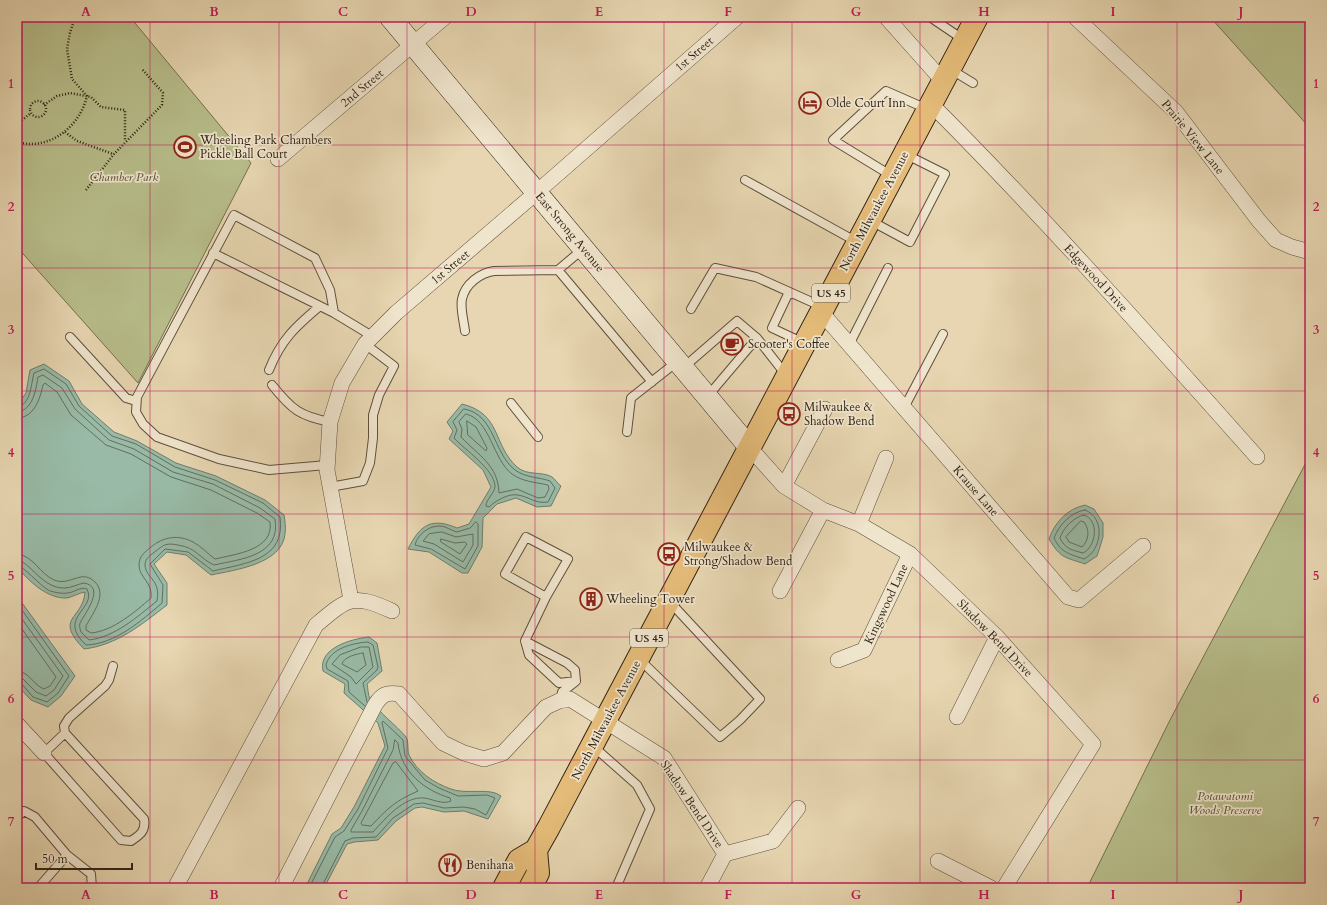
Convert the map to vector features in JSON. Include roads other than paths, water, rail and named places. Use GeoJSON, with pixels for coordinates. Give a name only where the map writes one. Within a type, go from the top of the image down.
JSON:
{"type":"FeatureCollection","features":[{"type":"Feature","properties":{"kind":"main road","name":"North Milwaukee Avenue"},"geometry":{"type":"LineString","coordinates":[[536,850],[977,17]]}},
{"type":"Feature","properties":{"kind":"main road"},"geometry":{"type":"LineString","coordinates":[[504,888],[519,860],[536,850],[538,873],[530,888]]}},
{"type":"Feature","properties":{"kind":"street","name":"East Strong Avenue"},"geometry":{"type":"LineString","coordinates":[[390,17],[750,448]]}},
{"type":"Feature","properties":{"kind":"street","name":"2nd Street"},"geometry":{"type":"LineString","coordinates":[[278,159],[445,17]]}},
{"type":"Feature","properties":{"kind":"street","name":"1st Street"},"geometry":{"type":"LineString","coordinates":[[351,600],[327,464],[330,422],[342,383],[369,340],[396,313],[737,17]]}},
{"type":"Feature","properties":{"kind":"street"},"geometry":{"type":"LineString","coordinates":[[886,17],[946,75]]}},
{"type":"Feature","properties":{"kind":"street","name":"Prairie View Lane"},"geometry":{"type":"LineString","coordinates":[[1075,17],[1176,112],[1259,221],[1276,240],[1292,247],[1310,252]]}},
{"type":"Feature","properties":{"kind":"street","name":"Edgewood Drive"},"geometry":{"type":"LineString","coordinates":[[930,106],[972,145],[1110,292],[1257,456]]}},
{"type":"Feature","properties":{"kind":"street","name":"Krause Lane"},"geometry":{"type":"LineString","coordinates":[[823,310],[849,345],[1068,597],[1080,600],[1143,546]]}},
{"type":"Feature","properties":{"kind":"street"},"geometry":{"type":"LineString","coordinates":[[784,486],[825,409]]}},
{"type":"Feature","properties":{"kind":"street","name":"Shadow Bend Drive"},"geometry":{"type":"LineString","coordinates":[[750,448],[784,486],[823,510],[859,524],[910,554],[997,637],[1093,744],[1004,888]]}},
{"type":"Feature","properties":{"kind":"street"},"geometry":{"type":"LineString","coordinates":[[859,524],[886,458]]}},
{"type":"Feature","properties":{"kind":"street"},"geometry":{"type":"LineString","coordinates":[[780,591],[823,510]]}},
{"type":"Feature","properties":{"kind":"street","name":"Kingswood Lane"},"geometry":{"type":"LineString","coordinates":[[838,660],[864,650],[910,554]]}},
{"type":"Feature","properties":{"kind":"street"},"geometry":{"type":"LineString","coordinates":[[175,888],[316,625],[333,611],[351,600],[373,602],[392,611]]}},
{"type":"Feature","properties":{"kind":"street"},"geometry":{"type":"LineString","coordinates":[[957,717],[997,637]]}},
{"type":"Feature","properties":{"kind":"street"},"geometry":{"type":"LineString","coordinates":[[281,888],[381,696],[390,692],[399,694],[443,743],[464,753],[484,759],[503,753],[546,707],[560,701]]}},
{"type":"Feature","properties":{"kind":"street","name":"Shadow Bend Drive"},"geometry":{"type":"LineString","coordinates":[[560,701],[570,699],[604,723],[664,758],[725,854],[707,888]]}},
{"type":"Feature","properties":{"kind":"street"},"geometry":{"type":"LineString","coordinates":[[17,724],[44,753]]}},
{"type":"Feature","properties":{"kind":"street"},"geometry":{"type":"LineString","coordinates":[[725,854],[774,841],[798,808]]}},
{"type":"Feature","properties":{"kind":"street"},"geometry":{"type":"LineString","coordinates":[[938,861],[991,888]]}},
{"type":"Feature","properties":{"kind":"lane"},"geometry":{"type":"LineString","coordinates":[[930,17],[964,41]]}},
{"type":"Feature","properties":{"kind":"lane"},"geometry":{"type":"LineString","coordinates":[[946,75],[973,83]]}},
{"type":"Feature","properties":{"kind":"lane"},"geometry":{"type":"LineString","coordinates":[[892,176],[833,140],[886,91],[930,106]]}},
{"type":"Feature","properties":{"kind":"lane"},"geometry":{"type":"LineString","coordinates":[[869,220],[910,242],[946,174],[905,154]]}},
{"type":"Feature","properties":{"kind":"lane"},"geometry":{"type":"LineString","coordinates":[[744,180],[858,242]]}},
{"type":"Feature","properties":{"kind":"lane"},"geometry":{"type":"LineString","coordinates":[[327,464],[270,470],[219,459],[157,438],[143,424],[136,412],[136,401],[234,215],[315,258],[330,290],[334,313]]}},
{"type":"Feature","properties":{"kind":"lane"},"geometry":{"type":"LineString","coordinates":[[465,331],[462,299],[475,279],[484,273],[494,271],[558,270],[584,248]]}},
{"type":"Feature","properties":{"kind":"lane"},"geometry":{"type":"LineString","coordinates":[[213,253],[334,313],[369,340],[394,366],[379,395],[373,415],[373,438],[370,463],[363,481],[330,487]]}},
{"type":"Feature","properties":{"kind":"lane"},"geometry":{"type":"LineString","coordinates":[[691,309],[715,268],[756,277],[823,310]]}},
{"type":"Feature","properties":{"kind":"lane"},"geometry":{"type":"LineString","coordinates":[[849,345],[888,268]]}},
{"type":"Feature","properties":{"kind":"lane"},"geometry":{"type":"LineString","coordinates":[[558,270],[652,382]]}},
{"type":"Feature","properties":{"kind":"lane"},"geometry":{"type":"LineString","coordinates":[[789,292],[772,328],[805,343]]}},
{"type":"Feature","properties":{"kind":"lane"},"geometry":{"type":"LineString","coordinates":[[269,370],[276,353],[286,337],[320,306]]}},
{"type":"Feature","properties":{"kind":"lane"},"geometry":{"type":"LineString","coordinates":[[627,432],[631,398],[652,382],[680,365],[736,321],[756,338],[787,376]]}},
{"type":"Feature","properties":{"kind":"lane"},"geometry":{"type":"LineString","coordinates":[[904,408],[943,334]]}},
{"type":"Feature","properties":{"kind":"lane"},"geometry":{"type":"LineString","coordinates":[[70,336],[126,398],[136,401]]}},
{"type":"Feature","properties":{"kind":"lane"},"geometry":{"type":"LineString","coordinates":[[707,397],[756,338]]}},
{"type":"Feature","properties":{"kind":"lane"},"geometry":{"type":"LineString","coordinates":[[272,385],[286,401],[307,417],[330,422]]}},
{"type":"Feature","properties":{"kind":"lane"},"geometry":{"type":"LineString","coordinates":[[511,403],[538,437]]}},
{"type":"Feature","properties":{"kind":"lane"},"geometry":{"type":"LineString","coordinates":[[546,597],[505,574],[526,537],[568,559],[546,597],[525,641],[529,655],[559,683],[576,681]]}},
{"type":"Feature","properties":{"kind":"lane"},"geometry":{"type":"LineString","coordinates":[[638,659],[720,737],[740,720],[760,699],[669,601]]}},
{"type":"Feature","properties":{"kind":"lane"},"geometry":{"type":"LineString","coordinates":[[525,641],[567,663],[575,670],[576,681]]}},
{"type":"Feature","properties":{"kind":"lane"},"geometry":{"type":"LineString","coordinates":[[65,733],[44,753],[121,840],[131,841],[142,833],[145,826],[144,819],[65,733],[64,726],[69,718],[105,686],[109,680],[113,666]]}},
{"type":"Feature","properties":{"kind":"lane"},"geometry":{"type":"LineString","coordinates":[[560,701],[562,692],[576,681]]}},
{"type":"Feature","properties":{"kind":"lane"},"geometry":{"type":"LineString","coordinates":[[592,746],[637,785],[650,809],[616,888]]}},
{"type":"Feature","properties":{"kind":"lane"},"geometry":{"type":"LineString","coordinates":[[17,817],[24,811],[35,816],[67,855],[91,874],[92,888]]}},
{"type":"Feature","properties":{"kind":"lane"},"geometry":{"type":"LineString","coordinates":[[38,888],[67,855]]}},
{"type":"Feature","properties":{"kind":"water"},"geometry":{"type":"Polygon","coordinates":[[[44,364],[69,381],[82,404],[114,432],[137,441],[176,463],[216,476],[265,500],[284,515],[285,534],[282,544],[276,552],[267,559],[256,564],[211,575],[186,555],[167,552],[154,564],[167,583],[167,605],[138,627],[118,639],[96,647],[84,649],[75,639],[71,631],[70,624],[80,608],[85,592],[67,598],[52,596],[39,588],[17,567],[17,406],[26,393],[30,370],[44,364]]]}},
{"type":"Feature","properties":{"kind":"water"},"geometry":{"type":"Polygon","coordinates":[[[462,404],[475,409],[484,415],[490,422],[503,449],[517,467],[525,472],[548,475],[561,486],[551,506],[537,507],[516,498],[497,504],[483,518],[482,547],[468,573],[462,573],[429,552],[408,549],[417,534],[427,525],[440,523],[457,528],[469,524],[491,487],[483,470],[449,439],[453,431],[447,422],[462,404]]]}},
{"type":"Feature","properties":{"kind":"water"},"geometry":{"type":"Polygon","coordinates":[[[1085,505],[1094,509],[1103,523],[1103,537],[1097,556],[1085,564],[1060,554],[1049,539],[1062,517],[1067,513],[1085,505]]]}},
{"type":"Feature","properties":{"kind":"water"},"geometry":{"type":"Polygon","coordinates":[[[17,596],[75,676],[61,696],[48,707],[31,700],[17,685],[17,596]]]}},
{"type":"Feature","properties":{"kind":"water"},"geometry":{"type":"Polygon","coordinates":[[[369,637],[377,643],[382,671],[367,684],[369,697],[378,709],[406,737],[409,755],[421,772],[438,784],[457,791],[484,791],[496,793],[501,796],[488,819],[464,811],[444,812],[422,807],[415,808],[396,821],[378,840],[347,844],[324,888],[305,888],[332,834],[341,828],[354,807],[385,746],[378,723],[344,693],[345,684],[323,671],[323,663],[326,656],[337,646],[369,637]]]}},
{"type":"Feature","properties":{"kind":"place","name":"Olde Court Inn"},"geometry":{"type":"Point","coordinates":[810,103]}},
{"type":"Feature","properties":{"kind":"place","name":"Wheeling Park Chambers Pickle Ball Court"},"geometry":{"type":"Point","coordinates":[185,147]}},
{"type":"Feature","properties":{"kind":"place","name":"Scooter's Coffee"},"geometry":{"type":"Point","coordinates":[732,344]}},
{"type":"Feature","properties":{"kind":"place","name":"Milwaukee & Shadow Bend"},"geometry":{"type":"Point","coordinates":[789,414]}},
{"type":"Feature","properties":{"kind":"place","name":"Milwaukee & Strong/Shadow Bend"},"geometry":{"type":"Point","coordinates":[669,554]}},
{"type":"Feature","properties":{"kind":"place","name":"Wheeling Tower"},"geometry":{"type":"Point","coordinates":[591,599]}},
{"type":"Feature","properties":{"kind":"place","name":"Benihana"},"geometry":{"type":"Point","coordinates":[450,865]}},
{"type":"Feature","properties":{"kind":"park label","name":"Chamber Park"},"geometry":{"type":"Point","coordinates":[124,177]}},
{"type":"Feature","properties":{"kind":"park label","name":"Potawatomi Woods Preserve"},"geometry":{"type":"Point","coordinates":[1225,803]}}]}
